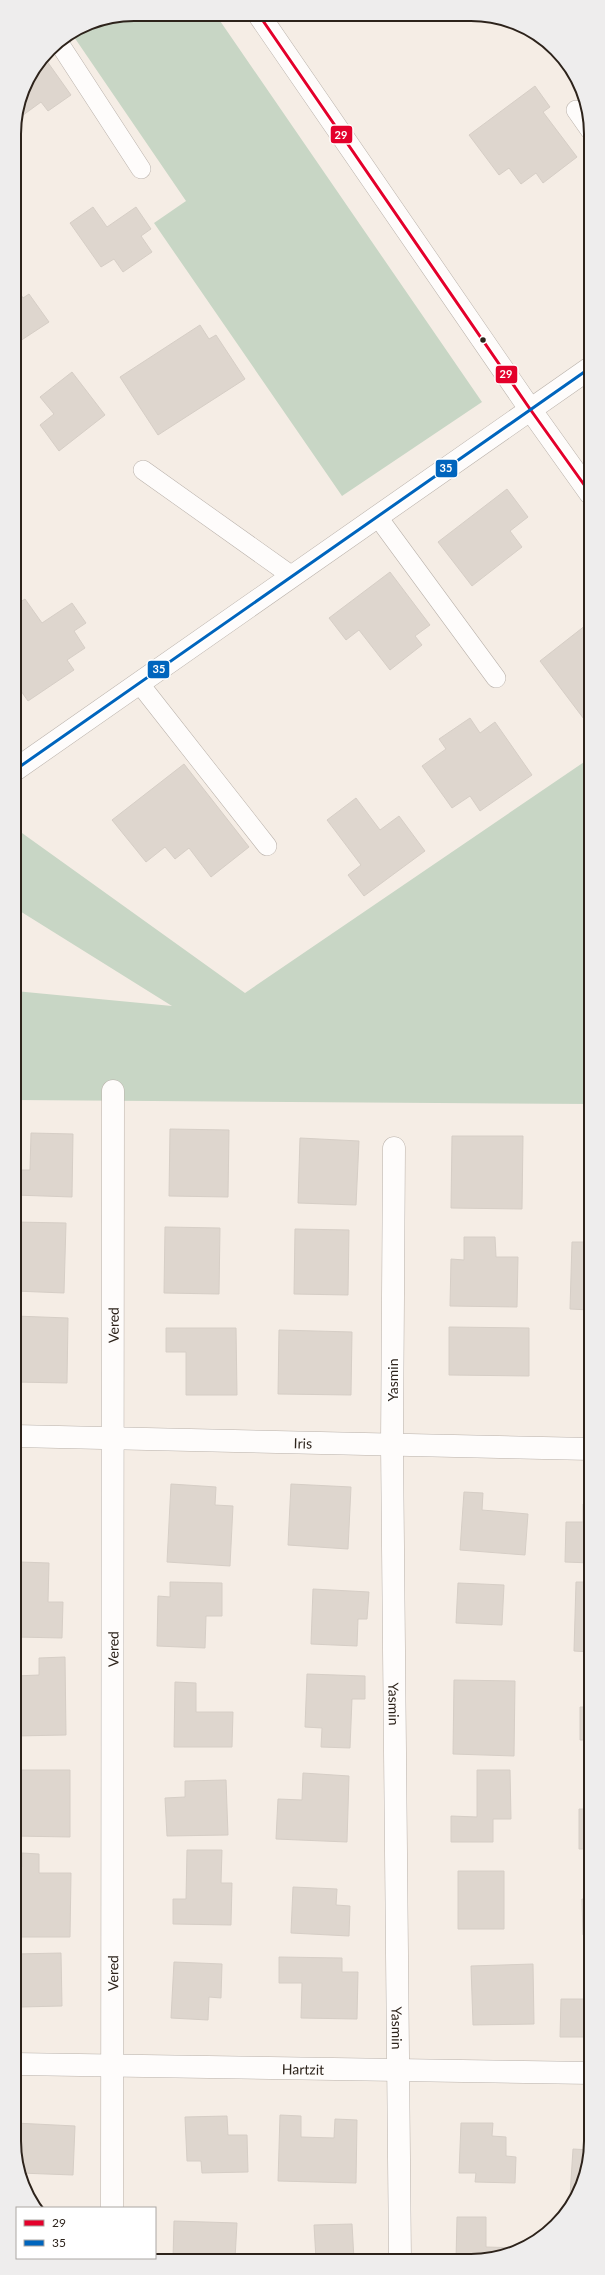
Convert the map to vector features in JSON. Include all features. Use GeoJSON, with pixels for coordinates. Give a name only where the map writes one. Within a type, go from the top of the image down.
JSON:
{"type":"FeatureCollection","features":[{"type":"Feature","properties":{"kind":"street"},"geometry":{"type":"LineString","coordinates":[[263,21],[530,409],[584,485]]}},
{"type":"Feature","properties":{"kind":"street"},"geometry":{"type":"LineString","coordinates":[[21,765],[584,372]]}},
{"type":"Feature","properties":{"kind":"street","name":"Vered"},"geometry":{"type":"LineString","coordinates":[[112,2207],[113,1091]]}},
{"type":"Feature","properties":{"kind":"street","name":"Yasmin"},"geometry":{"type":"LineString","coordinates":[[394,1148],[392,1444],[400,2254]]}},
{"type":"Feature","properties":{"kind":"street","name":"Iris"},"geometry":{"type":"LineString","coordinates":[[21,1436],[584,1449]]}},
{"type":"Feature","properties":{"kind":"street","name":"Hartzit"},"geometry":{"type":"LineString","coordinates":[[21,2064],[584,2073]]}},
{"type":"Feature","properties":{"kind":"lane"},"geometry":{"type":"LineString","coordinates":[[61,48],[142,169]]}},
{"type":"Feature","properties":{"kind":"lane"},"geometry":{"type":"LineString","coordinates":[[576,110],[583,120]]}},
{"type":"Feature","properties":{"kind":"lane"},"geometry":{"type":"LineString","coordinates":[[143,470],[292,576]]}},
{"type":"Feature","properties":{"kind":"lane"},"geometry":{"type":"LineString","coordinates":[[377,516],[496,678]]}},
{"type":"Feature","properties":{"kind":"lane"},"geometry":{"type":"LineString","coordinates":[[139,683],[267,846]]}},
{"type":"Feature","properties":{"kind":"green space"},"geometry":{"type":"Polygon","coordinates":[[[126,21],[220,21],[482,402],[342,496],[154,223],[186,201],[75,38],[97,27],[126,21]]]}},
{"type":"Feature","properties":{"kind":"green space"},"geometry":{"type":"Polygon","coordinates":[[[584,762],[584,1104],[21,1100],[21,992],[172,1006],[21,912],[21,832],[245,993],[584,762]]]}},
{"type":"Feature","properties":{"kind":"building"},"geometry":{"type":"Polygon","coordinates":[[[47,61],[71,95],[48,111],[41,102],[22,116],[25,104],[33,84],[47,61]]]}},
{"type":"Feature","properties":{"kind":"building"},"geometry":{"type":"Polygon","coordinates":[[[535,86],[550,107],[543,112],[577,157],[543,183],[536,173],[521,184],[509,168],[499,175],[469,135],[535,86]]]}},
{"type":"Feature","properties":{"kind":"building"},"geometry":{"type":"Polygon","coordinates":[[[93,207],[107,227],[136,207],[151,229],[141,236],[152,252],[123,272],[114,259],[101,267],[70,223],[93,207]]]}},
{"type":"Feature","properties":{"kind":"building"},"geometry":{"type":"Polygon","coordinates":[[[29,294],[49,322],[21,340],[21,295],[23,298],[29,294]]]}},
{"type":"Feature","properties":{"kind":"building"},"geometry":{"type":"Polygon","coordinates":[[[200,325],[209,339],[216,335],[245,379],[158,435],[120,377],[200,325]]]}},
{"type":"Feature","properties":{"kind":"building"},"geometry":{"type":"Polygon","coordinates":[[[72,372],[105,415],[59,451],[40,425],[54,414],[40,397],[72,372]]]}},
{"type":"Feature","properties":{"kind":"building"},"geometry":{"type":"Polygon","coordinates":[[[507,489],[528,517],[510,531],[522,547],[472,586],[438,542],[507,489]]]}},
{"type":"Feature","properties":{"kind":"building"},"geometry":{"type":"Polygon","coordinates":[[[390,572],[430,625],[415,636],[422,645],[390,670],[359,630],[346,640],[329,618],[390,572]]]}},
{"type":"Feature","properties":{"kind":"building"},"geometry":{"type":"Polygon","coordinates":[[[25,599],[42,623],[72,603],[86,623],[74,631],[85,648],[67,660],[74,670],[28,701],[21,691],[21,602],[25,599]]]}},
{"type":"Feature","properties":{"kind":"building"},"geometry":{"type":"Polygon","coordinates":[[[584,627],[584,719],[540,661],[584,627]]]}},
{"type":"Feature","properties":{"kind":"building"},"geometry":{"type":"Polygon","coordinates":[[[470,718],[480,733],[495,722],[532,775],[480,811],[470,796],[452,808],[422,766],[446,749],[439,739],[470,718]]]}},
{"type":"Feature","properties":{"kind":"building"},"geometry":{"type":"Polygon","coordinates":[[[184,764],[249,847],[211,877],[189,848],[175,859],[165,847],[146,862],[112,820],[184,764]]]}},
{"type":"Feature","properties":{"kind":"building"},"geometry":{"type":"Polygon","coordinates":[[[356,798],[380,830],[399,816],[425,851],[364,896],[348,875],[361,865],[327,820],[356,798]]]}},
{"type":"Feature","properties":{"kind":"building"},"geometry":{"type":"Polygon","coordinates":[[[170,1129],[229,1130],[228,1197],[169,1196],[170,1129]]]}},
{"type":"Feature","properties":{"kind":"building"},"geometry":{"type":"Polygon","coordinates":[[[31,1133],[73,1134],[72,1197],[21,1195],[21,1170],[30,1170],[31,1133]]]}},
{"type":"Feature","properties":{"kind":"building"},"geometry":{"type":"Polygon","coordinates":[[[452,1136],[523,1136],[522,1209],[451,1208],[452,1136]]]}},
{"type":"Feature","properties":{"kind":"building"},"geometry":{"type":"Polygon","coordinates":[[[300,1138],[359,1141],[356,1205],[298,1203],[300,1138]]]}},
{"type":"Feature","properties":{"kind":"building"},"geometry":{"type":"Polygon","coordinates":[[[21,1222],[66,1223],[64,1293],[21,1291],[21,1222]]]}},
{"type":"Feature","properties":{"kind":"building"},"geometry":{"type":"Polygon","coordinates":[[[165,1227],[220,1228],[219,1294],[164,1293],[165,1227]]]}},
{"type":"Feature","properties":{"kind":"building"},"geometry":{"type":"Polygon","coordinates":[[[295,1229],[349,1230],[348,1295],[294,1294],[295,1229]]]}},
{"type":"Feature","properties":{"kind":"building"},"geometry":{"type":"Polygon","coordinates":[[[464,1237],[495,1237],[496,1257],[518,1257],[517,1307],[450,1306],[451,1259],[464,1260],[464,1237]]]}},
{"type":"Feature","properties":{"kind":"building"},"geometry":{"type":"Polygon","coordinates":[[[572,1242],[584,1242],[584,1310],[570,1309],[572,1242]]]}},
{"type":"Feature","properties":{"kind":"building"},"geometry":{"type":"Polygon","coordinates":[[[21,1316],[68,1318],[67,1383],[21,1382],[21,1316]]]}},
{"type":"Feature","properties":{"kind":"building"},"geometry":{"type":"Polygon","coordinates":[[[449,1327],[529,1328],[529,1376],[449,1375],[449,1327]]]}},
{"type":"Feature","properties":{"kind":"building"},"geometry":{"type":"Polygon","coordinates":[[[166,1328],[236,1328],[237,1395],[186,1395],[186,1352],[166,1352],[166,1328]]]}},
{"type":"Feature","properties":{"kind":"building"},"geometry":{"type":"Polygon","coordinates":[[[279,1330],[352,1332],[351,1395],[278,1394],[279,1330]]]}},
{"type":"Feature","properties":{"kind":"building"},"geometry":{"type":"Polygon","coordinates":[[[171,1484],[216,1487],[215,1505],[233,1506],[230,1566],[167,1562],[171,1484]]]}},
{"type":"Feature","properties":{"kind":"building"},"geometry":{"type":"Polygon","coordinates":[[[291,1484],[351,1487],[348,1549],[288,1545],[291,1484]]]}},
{"type":"Feature","properties":{"kind":"building"},"geometry":{"type":"Polygon","coordinates":[[[464,1492],[483,1493],[482,1510],[528,1514],[525,1555],[460,1550],[464,1492]]]}},
{"type":"Feature","properties":{"kind":"building"},"geometry":{"type":"Polygon","coordinates":[[[584,1504],[584,1563],[565,1562],[566,1522],[583,1522],[584,1504]]]}},
{"type":"Feature","properties":{"kind":"building"},"geometry":{"type":"Polygon","coordinates":[[[21,1562],[49,1563],[48,1602],[63,1602],[62,1638],[21,1637],[21,1562]]]}},
{"type":"Feature","properties":{"kind":"building"},"geometry":{"type":"Polygon","coordinates":[[[170,1582],[222,1583],[222,1616],[206,1616],[205,1648],[157,1646],[158,1596],[170,1597],[170,1582]]]}},
{"type":"Feature","properties":{"kind":"building"},"geometry":{"type":"Polygon","coordinates":[[[576,1582],[584,1582],[584,1652],[574,1651],[576,1582]]]}},
{"type":"Feature","properties":{"kind":"building"},"geometry":{"type":"Polygon","coordinates":[[[458,1583],[504,1585],[502,1625],[456,1623],[458,1583]]]}},
{"type":"Feature","properties":{"kind":"building"},"geometry":{"type":"Polygon","coordinates":[[[313,1589],[369,1592],[367,1619],[358,1619],[357,1646],[311,1644],[313,1589]]]}},
{"type":"Feature","properties":{"kind":"building"},"geometry":{"type":"Polygon","coordinates":[[[65,1657],[66,1735],[21,1736],[21,1676],[39,1675],[39,1658],[65,1657]]]}},
{"type":"Feature","properties":{"kind":"building"},"geometry":{"type":"Polygon","coordinates":[[[307,1674],[365,1676],[365,1699],[352,1699],[350,1748],[321,1747],[322,1728],[305,1727],[307,1674]]]}},
{"type":"Feature","properties":{"kind":"building"},"geometry":{"type":"Polygon","coordinates":[[[454,1680],[515,1681],[514,1756],[453,1754],[454,1680]]]}},
{"type":"Feature","properties":{"kind":"building"},"geometry":{"type":"Polygon","coordinates":[[[175,1682],[196,1683],[196,1712],[233,1712],[232,1747],[174,1747],[175,1682]]]}},
{"type":"Feature","properties":{"kind":"building"},"geometry":{"type":"Polygon","coordinates":[[[580,1707],[584,1707],[584,1740],[580,1740],[580,1707]]]}},
{"type":"Feature","properties":{"kind":"building"},"geometry":{"type":"Polygon","coordinates":[[[21,1770],[70,1770],[70,1837],[21,1836],[21,1770]]]}},
{"type":"Feature","properties":{"kind":"building"},"geometry":{"type":"Polygon","coordinates":[[[477,1770],[510,1770],[511,1819],[493,1819],[493,1842],[451,1842],[451,1816],[477,1817],[477,1770]]]}},
{"type":"Feature","properties":{"kind":"building"},"geometry":{"type":"Polygon","coordinates":[[[303,1773],[349,1776],[347,1842],[276,1839],[278,1799],[302,1800],[303,1773]]]}},
{"type":"Feature","properties":{"kind":"building"},"geometry":{"type":"Polygon","coordinates":[[[226,1780],[228,1835],[167,1836],[165,1798],[185,1797],[185,1781],[226,1780]]]}},
{"type":"Feature","properties":{"kind":"building"},"geometry":{"type":"Polygon","coordinates":[[[579,1809],[584,1809],[584,1849],[579,1849],[579,1809]]]}},
{"type":"Feature","properties":{"kind":"building"},"geometry":{"type":"Polygon","coordinates":[[[187,1850],[222,1850],[221,1883],[232,1883],[231,1925],[173,1924],[173,1899],[186,1899],[187,1850]]]}},
{"type":"Feature","properties":{"kind":"building"},"geometry":{"type":"Polygon","coordinates":[[[22,1853],[39,1854],[39,1873],[71,1873],[70,1937],[21,1937],[22,1853]]]}},
{"type":"Feature","properties":{"kind":"building"},"geometry":{"type":"Polygon","coordinates":[[[458,1871],[504,1871],[504,1929],[458,1929],[458,1871]]]}},
{"type":"Feature","properties":{"kind":"building"},"geometry":{"type":"Polygon","coordinates":[[[293,1887],[337,1889],[336,1905],[350,1906],[349,1936],[291,1933],[293,1887]]]}},
{"type":"Feature","properties":{"kind":"building"},"geometry":{"type":"Polygon","coordinates":[[[582,1899],[584,1899],[584,1935],[582,1899]]]}},
{"type":"Feature","properties":{"kind":"building"},"geometry":{"type":"Polygon","coordinates":[[[61,1953],[62,2006],[21,2007],[21,1954],[61,1953]]]}},
{"type":"Feature","properties":{"kind":"building"},"geometry":{"type":"Polygon","coordinates":[[[279,1957],[342,1958],[342,1972],[358,1972],[357,2019],[301,2018],[302,1983],[279,1983],[279,1957]]]}},
{"type":"Feature","properties":{"kind":"building"},"geometry":{"type":"Polygon","coordinates":[[[174,1962],[222,1964],[221,1998],[209,1997],[208,2020],[171,2018],[174,1962]]]}},
{"type":"Feature","properties":{"kind":"building"},"geometry":{"type":"Polygon","coordinates":[[[533,1964],[534,2024],[473,2025],[471,1966],[533,1964]]]}},
{"type":"Feature","properties":{"kind":"building"},"geometry":{"type":"Polygon","coordinates":[[[561,1999],[584,1999],[584,2037],[560,2037],[561,1999]]]}},
{"type":"Feature","properties":{"kind":"building"},"geometry":{"type":"Polygon","coordinates":[[[280,2115],[301,2116],[301,2137],[334,2138],[335,2119],[357,2120],[356,2183],[278,2181],[280,2115]]]}},
{"type":"Feature","properties":{"kind":"building"},"geometry":{"type":"Polygon","coordinates":[[[227,2116],[228,2135],[247,2135],[248,2172],[202,2173],[201,2161],[187,2161],[185,2117],[227,2116]]]}},
{"type":"Feature","properties":{"kind":"building"},"geometry":{"type":"Polygon","coordinates":[[[21,2123],[75,2126],[73,2175],[26,2173],[22,2156],[21,2123]]]}},
{"type":"Feature","properties":{"kind":"building"},"geometry":{"type":"Polygon","coordinates":[[[461,2123],[493,2123],[492,2136],[506,2137],[506,2156],[516,2157],[515,2183],[475,2182],[476,2173],[459,2173],[461,2123]]]}},
{"type":"Feature","properties":{"kind":"building"},"geometry":{"type":"Polygon","coordinates":[[[573,2149],[584,2150],[578,2178],[570,2196],[573,2149]]]}},
{"type":"Feature","properties":{"kind":"building"},"geometry":{"type":"Polygon","coordinates":[[[457,2217],[486,2217],[486,2247],[509,2248],[486,2253],[456,2254],[457,2217]]]}},
{"type":"Feature","properties":{"kind":"building"},"geometry":{"type":"Polygon","coordinates":[[[174,2221],[237,2223],[235,2254],[173,2254],[174,2221]]]}},
{"type":"Feature","properties":{"kind":"building"},"geometry":{"type":"Polygon","coordinates":[[[352,2224],[354,2254],[316,2254],[314,2225],[352,2224]]]}},
{"type":"Feature","properties":{"kind":"transit line","name":"29"},"geometry":{"type":"LineString","coordinates":[[263,21],[530,409],[584,485]]}},
{"type":"Feature","properties":{"kind":"transit line","name":"35"},"geometry":{"type":"LineString","coordinates":[[21,766],[584,372]]}}]}
